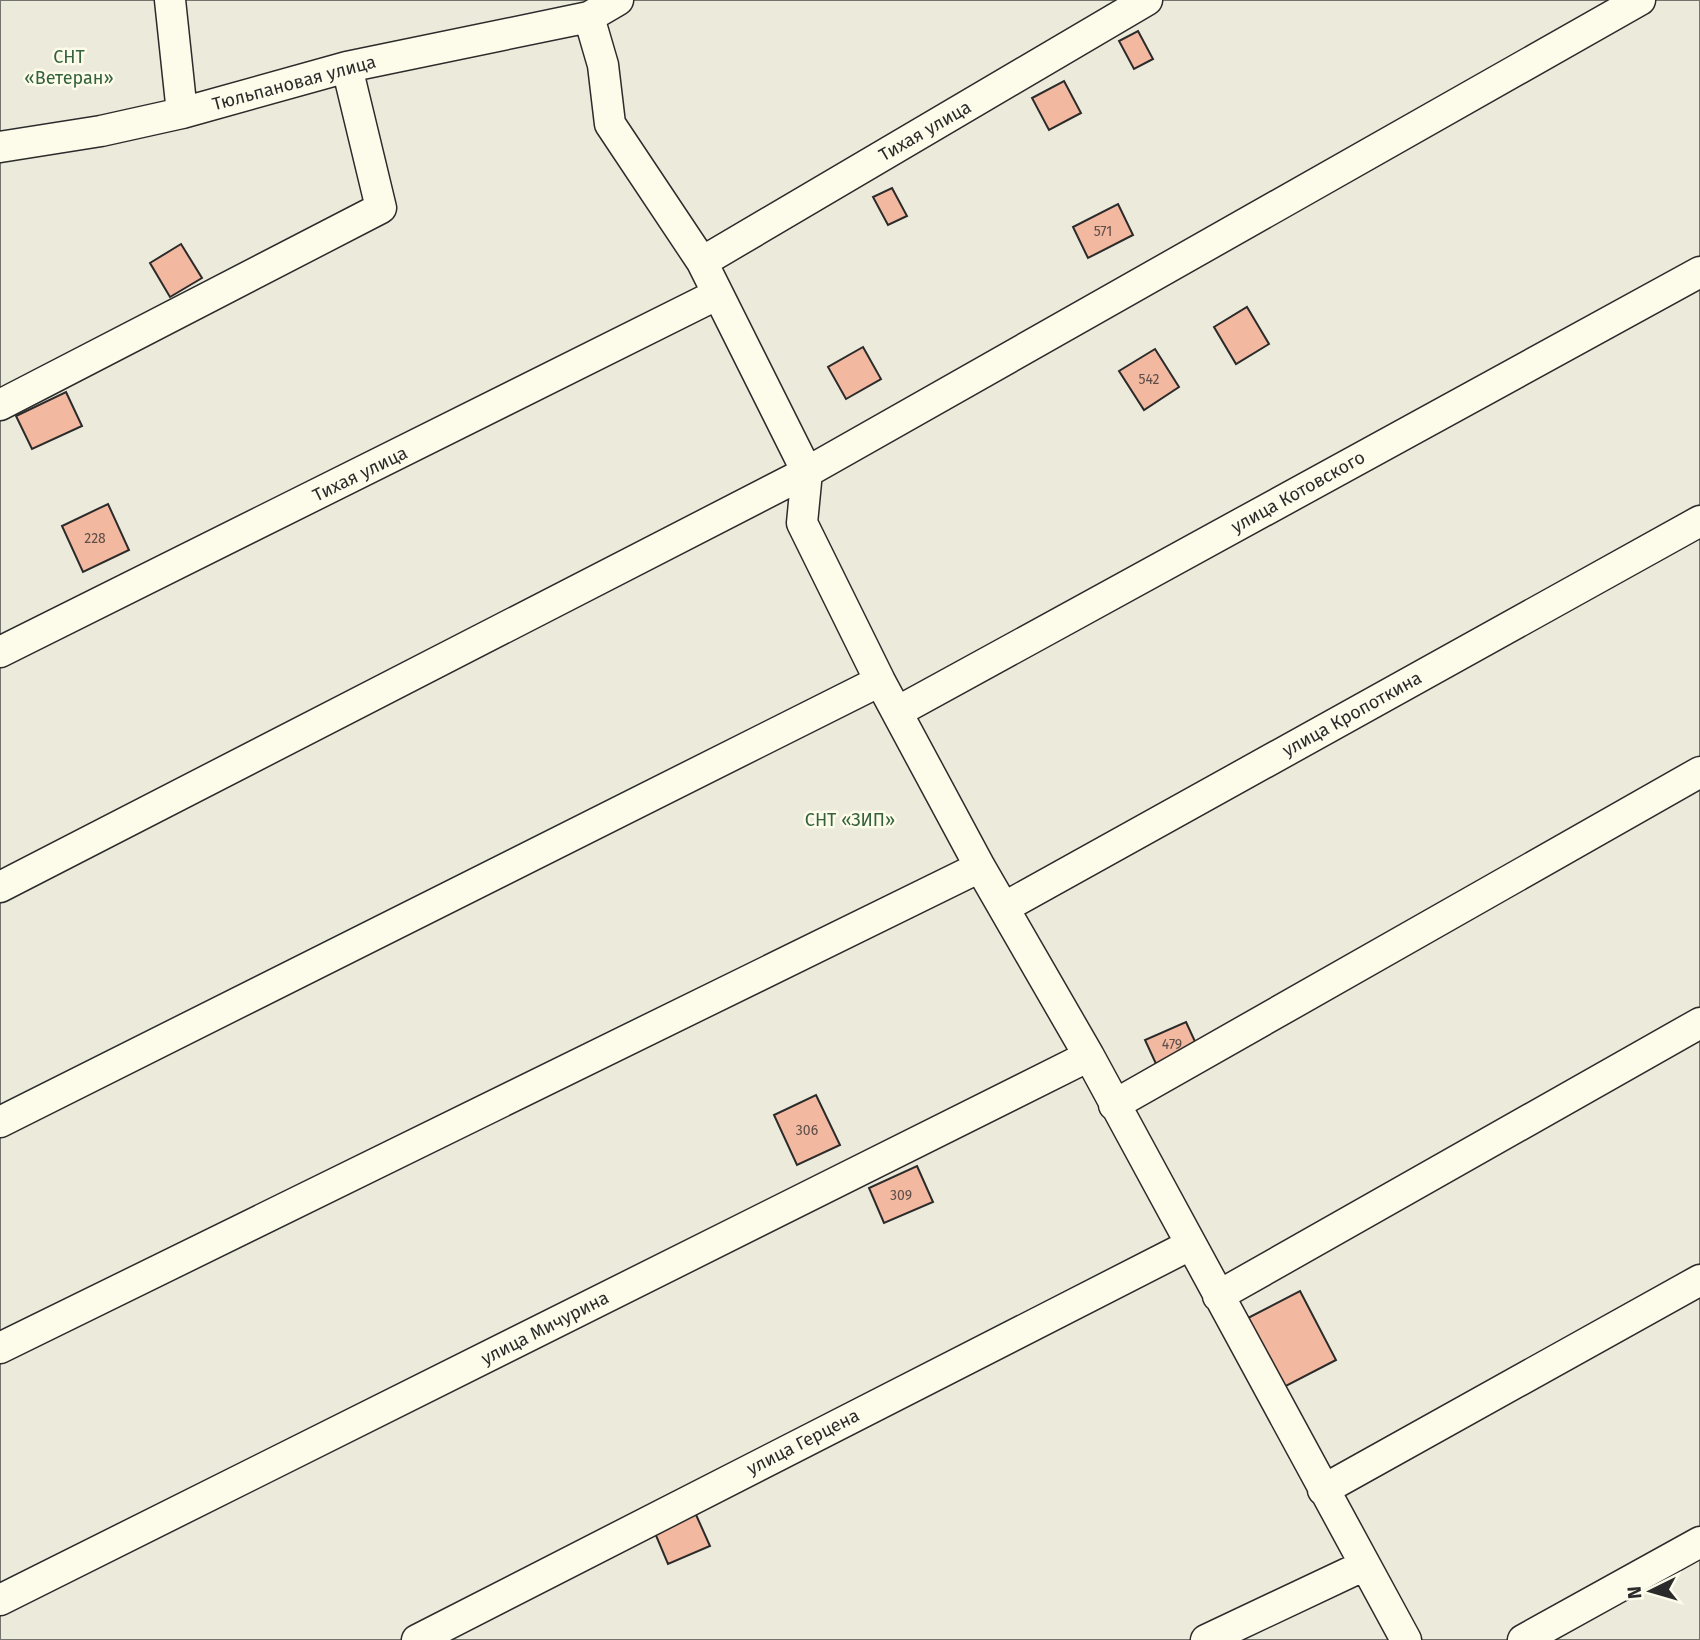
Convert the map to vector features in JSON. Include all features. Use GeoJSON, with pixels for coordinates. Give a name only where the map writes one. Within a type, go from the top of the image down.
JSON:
{"type":"FeatureCollection","features":[{"type":"Feature","properties":{"kind":"street"},"geometry":{"type":"LineString","coordinates":[[170,0],[182,113]]}},
{"type":"Feature","properties":{"kind":"street","name":"Тюльпановая улица"},"geometry":{"type":"LineString","coordinates":[[0,147],[101,131],[182,113],[347,67],[589,17],[618,0]]}},
{"type":"Feature","properties":{"kind":"street","name":"Тихая улица"},"geometry":{"type":"LineString","coordinates":[[702,262],[1147,0]]}},
{"type":"Feature","properties":{"kind":"street"},"geometry":{"type":"LineString","coordinates":[[0,887],[807,472],[1640,0]]}},
{"type":"Feature","properties":{"kind":"street"},"geometry":{"type":"LineString","coordinates":[[589,17],[603,65],[610,124],[702,262],[807,472],[802,523],[880,681],[980,867],[1089,1056],[1406,1640]]}},
{"type":"Feature","properties":{"kind":"street"},"geometry":{"type":"LineString","coordinates":[[0,405],[381,208],[347,67]]}},
{"type":"Feature","properties":{"kind":"street","name":"улица Котовского"},"geometry":{"type":"LineString","coordinates":[[897,712],[1700,272]]}},
{"type":"Feature","properties":{"kind":"street","name":"Тихая улица"},"geometry":{"type":"LineString","coordinates":[[0,652],[718,294]]}},
{"type":"Feature","properties":{"kind":"street","name":"улица Кропоткина"},"geometry":{"type":"LineString","coordinates":[[1004,907],[1700,521]]}},
{"type":"Feature","properties":{"kind":"street"},"geometry":{"type":"LineString","coordinates":[[0,1122],[880,681]]}},
{"type":"Feature","properties":{"kind":"street"},"geometry":{"type":"LineString","coordinates":[[1114,1105],[1700,772]]}},
{"type":"Feature","properties":{"kind":"street"},"geometry":{"type":"LineString","coordinates":[[0,1348],[980,867]]}},
{"type":"Feature","properties":{"kind":"street"},"geometry":{"type":"LineString","coordinates":[[1218,1296],[1700,1023]]}},
{"type":"Feature","properties":{"kind":"street","name":"улица Мичурина"},"geometry":{"type":"LineString","coordinates":[[0,1600],[1089,1056]]}},
{"type":"Feature","properties":{"kind":"street","name":"улица Герцена"},"geometry":{"type":"LineString","coordinates":[[417,1640],[1190,1245]]}},
{"type":"Feature","properties":{"kind":"street"},"geometry":{"type":"LineString","coordinates":[[1323,1490],[1700,1280]]}},
{"type":"Feature","properties":{"kind":"street"},"geometry":{"type":"LineString","coordinates":[[1523,1640],[1700,1542]]}},
{"type":"Feature","properties":{"kind":"street"},"geometry":{"type":"LineString","coordinates":[[1206,1640],[1365,1564]]}},
{"type":"Feature","properties":{"kind":"green space","name":"СНТ «ЗИП»"},"geometry":{"type":"Polygon","coordinates":[[[0,0],[1700,0],[1700,1640],[0,1640],[0,0]]]}},
{"type":"Feature","properties":{"kind":"building"},"geometry":{"type":"Polygon","coordinates":[[[1138,31],[1153,59],[1134,69],[1119,41],[1138,31]]]}},
{"type":"Feature","properties":{"kind":"building"},"geometry":{"type":"Polygon","coordinates":[[[1064,81],[1081,113],[1049,130],[1032,98],[1064,81]]]}},
{"type":"Feature","properties":{"kind":"building"},"geometry":{"type":"Polygon","coordinates":[[[892,188],[907,216],[888,225],[873,197],[892,188]]]}},
{"type":"Feature","properties":{"kind":"building"},"geometry":{"type":"Polygon","coordinates":[[[1118,204],[1133,235],[1088,258],[1073,227],[1118,204]]]}},
{"type":"Feature","properties":{"kind":"building"},"geometry":{"type":"Polygon","coordinates":[[[181,244],[202,278],[170,297],[150,263],[181,244]]]}},
{"type":"Feature","properties":{"kind":"building"},"geometry":{"type":"Polygon","coordinates":[[[1247,307],[1269,344],[1236,364],[1214,327],[1247,307]]]}},
{"type":"Feature","properties":{"kind":"building"},"geometry":{"type":"Polygon","coordinates":[[[863,347],[881,379],[846,399],[828,367],[863,347]]]}},
{"type":"Feature","properties":{"kind":"building"},"geometry":{"type":"Polygon","coordinates":[[[1155,349],[1179,387],[1144,410],[1119,371],[1155,349]]]}},
{"type":"Feature","properties":{"kind":"building"},"geometry":{"type":"Polygon","coordinates":[[[66,392],[82,426],[32,449],[16,416],[66,392]]]}},
{"type":"Feature","properties":{"kind":"building"},"geometry":{"type":"Polygon","coordinates":[[[108,504],[129,550],[83,572],[62,526],[108,504]]]}},
{"type":"Feature","properties":{"kind":"building"},"geometry":{"type":"Polygon","coordinates":[[[1186,1022],[1198,1048],[1157,1066],[1145,1040],[1186,1022]]]}},
{"type":"Feature","properties":{"kind":"building"},"geometry":{"type":"Polygon","coordinates":[[[816,1095],[840,1145],[797,1165],[774,1115],[816,1095]]]}},
{"type":"Feature","properties":{"kind":"building"},"geometry":{"type":"Polygon","coordinates":[[[917,1166],[933,1202],[884,1223],[869,1188],[917,1166]]]}},
{"type":"Feature","properties":{"kind":"building"},"geometry":{"type":"Polygon","coordinates":[[[1300,1291],[1336,1360],[1282,1388],[1246,1319],[1300,1291]]]}},
{"type":"Feature","properties":{"kind":"building"},"geometry":{"type":"Polygon","coordinates":[[[693,1508],[710,1546],[668,1564],[652,1526],[693,1508]]]}},
{"type":"Feature","properties":{"kind":"park label","name":"СНТ «Ветеран»"},"geometry":{"type":"Point","coordinates":[69,67]}}]}
